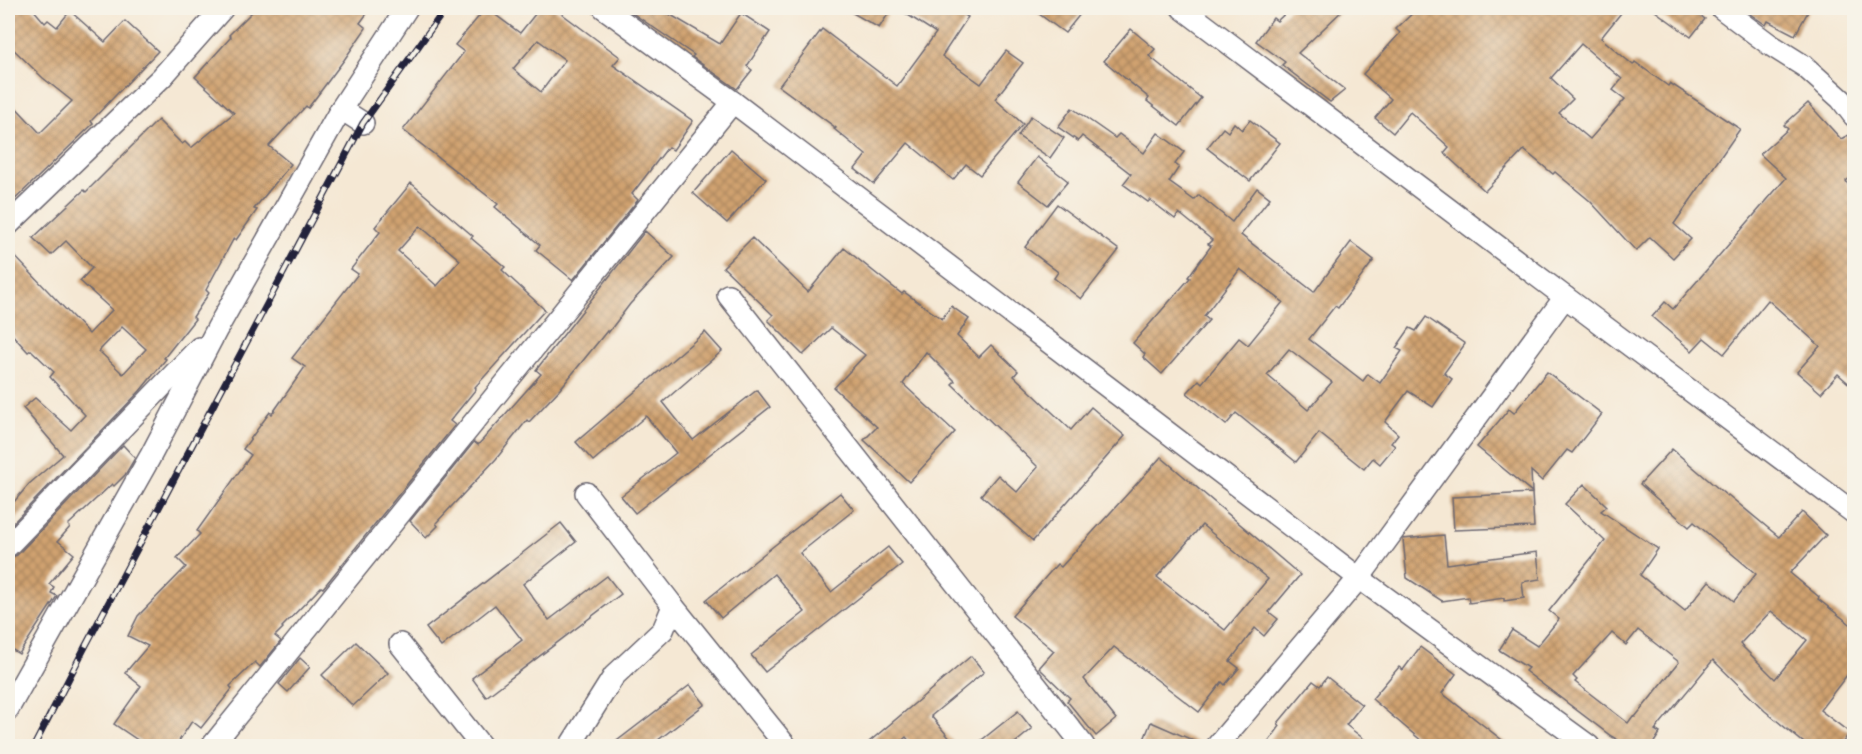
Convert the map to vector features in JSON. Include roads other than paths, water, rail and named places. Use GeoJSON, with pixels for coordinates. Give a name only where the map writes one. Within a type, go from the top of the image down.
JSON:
{"type":"FeatureCollection","features":[{"type":"Feature","properties":{"kind":"street"},"geometry":{"type":"LineString","coordinates":[[8,225],[162,77],[223,8]]}},
{"type":"Feature","properties":{"kind":"street"},"geometry":{"type":"LineString","coordinates":[[8,709],[150,457],[217,329],[341,109],[407,8]]}},
{"type":"Feature","properties":{"kind":"street"},"geometry":{"type":"LineString","coordinates":[[604,8],[733,102],[1359,578],[1589,747]]}},
{"type":"Feature","properties":{"kind":"street"},"geometry":{"type":"LineString","coordinates":[[1182,8],[1854,513]]}},
{"type":"Feature","properties":{"kind":"street"},"geometry":{"type":"LineString","coordinates":[[1720,8],[1804,66],[1841,99],[1854,116]]}},
{"type":"Feature","properties":{"kind":"street"},"geometry":{"type":"LineString","coordinates":[[212,747],[733,102]]}},
{"type":"Feature","properties":{"kind":"street"},"geometry":{"type":"LineString","coordinates":[[341,109],[363,123]]}},
{"type":"Feature","properties":{"kind":"street"},"geometry":{"type":"LineString","coordinates":[[728,295],[1084,747]]}},
{"type":"Feature","properties":{"kind":"street"},"geometry":{"type":"LineString","coordinates":[[1217,747],[1359,578],[1565,297]]}},
{"type":"Feature","properties":{"kind":"street"},"geometry":{"type":"LineString","coordinates":[[8,546],[217,329]]}},
{"type":"Feature","properties":{"kind":"street"},"geometry":{"type":"LineString","coordinates":[[586,493],[786,747]]}},
{"type":"Feature","properties":{"kind":"street"},"geometry":{"type":"LineString","coordinates":[[570,747],[614,676],[663,630],[673,606]]}},
{"type":"Feature","properties":{"kind":"street"},"geometry":{"type":"LineString","coordinates":[[400,644],[481,747]]}},
{"type":"Feature","properties":{"kind":"railway"},"geometry":{"type":"LineString","coordinates":[[34,746],[363,123],[446,8]]}}]}
